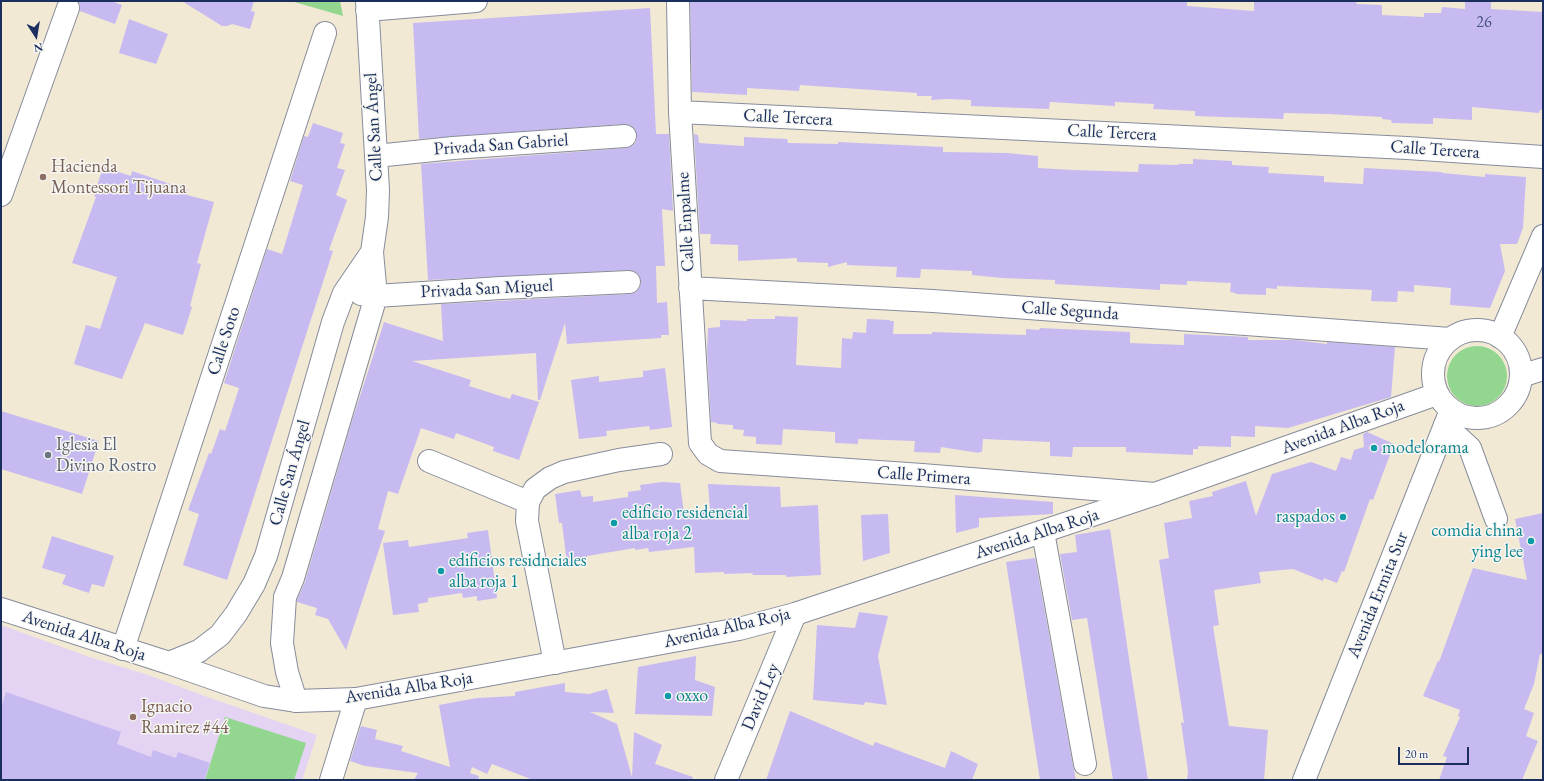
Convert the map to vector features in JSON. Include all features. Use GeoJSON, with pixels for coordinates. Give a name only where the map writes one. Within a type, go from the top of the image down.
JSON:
{"type":"FeatureCollection","features":[{"type":"Feature","properties":{"kind":"street"},"geometry":{"type":"LineString","coordinates":[[367,6],[476,1]]}},
{"type":"Feature","properties":{"kind":"street","name":"Calle Enpalme"},"geometry":{"type":"LineString","coordinates":[[678,1],[680,112],[700,443]]}},
{"type":"Feature","properties":{"kind":"street","name":"Calle San Ángel"},"geometry":{"type":"LineString","coordinates":[[296,702],[287,672],[282,643],[285,596],[293,578],[376,296],[372,252],[378,190],[367,6]]}},
{"type":"Feature","properties":{"kind":"street"},"geometry":{"type":"LineString","coordinates":[[1,195],[68,8]]}},
{"type":"Feature","properties":{"kind":"street","name":"Calle Soto"},"geometry":{"type":"LineString","coordinates":[[123,649],[325,33]]}},
{"type":"Feature","properties":{"kind":"street","name":"Calle Tercera"},"geometry":{"type":"LineString","coordinates":[[680,112],[1407,148],[1543,157]]}},
{"type":"Feature","properties":{"kind":"street","name":"Privada San Gabriel"},"geometry":{"type":"LineString","coordinates":[[376,156],[625,136]]}},
{"type":"Feature","properties":{"kind":"street"},"geometry":{"type":"LineString","coordinates":[[1500,338],[1543,236]]}},
{"type":"Feature","properties":{"kind":"street","name":"Calle San Ángel"},"geometry":{"type":"LineString","coordinates":[[169,663],[199,651],[220,635],[236,614],[254,584],[266,556],[333,322],[344,293],[372,252]]}},
{"type":"Feature","properties":{"kind":"street","name":"Privada San Miguel"},"geometry":{"type":"LineString","coordinates":[[344,293],[376,296],[630,282]]}},
{"type":"Feature","properties":{"kind":"street","name":"Calle Segunda"},"geometry":{"type":"LineString","coordinates":[[690,288],[941,302],[1450,339]]}},
{"type":"Feature","properties":{"kind":"street"},"geometry":{"type":"LineString","coordinates":[[1448,417],[1459,415],[1474,419],[1489,417],[1502,411],[1511,402],[1518,390],[1521,376],[1519,362],[1514,350],[1492,333],[1479,330],[1464,332],[1450,339],[1440,350],[1433,364],[1432,380],[1437,394],[1446,406],[1448,417],[1470,448],[1496,519]]}},
{"type":"Feature","properties":{"kind":"street"},"geometry":{"type":"LineString","coordinates":[[1521,376],[1543,369]]}},
{"type":"Feature","properties":{"kind":"street","name":"Avenida Alba Roja"},"geometry":{"type":"LineString","coordinates":[[1,610],[169,663],[264,696],[296,702],[356,699],[739,629],[795,614],[1155,494],[1437,394]]}},
{"type":"Feature","properties":{"kind":"street","name":"Avenida Ermita Sur"},"geometry":{"type":"LineString","coordinates":[[1304,780],[1448,417]]}},
{"type":"Feature","properties":{"kind":"street","name":"Calle Primera"},"geometry":{"type":"LineString","coordinates":[[700,443],[708,454],[720,461],[1155,494]]}},
{"type":"Feature","properties":{"kind":"street"},"geometry":{"type":"LineString","coordinates":[[554,663],[528,521],[528,502],[535,489],[550,478],[564,472],[619,460],[661,454]]}},
{"type":"Feature","properties":{"kind":"street"},"geometry":{"type":"LineString","coordinates":[[428,461],[528,502]]}},
{"type":"Feature","properties":{"kind":"street"},"geometry":{"type":"LineString","coordinates":[[1043,532],[1085,764]]}},
{"type":"Feature","properties":{"kind":"street","name":"David Ley"},"geometry":{"type":"LineString","coordinates":[[726,780],[795,614]]}},
{"type":"Feature","properties":{"kind":"street"},"geometry":{"type":"LineString","coordinates":[[331,780],[356,699]]}},
{"type":"Feature","properties":{"kind":"shaded area","name":"Ignacio Ramirez #44"},"geometry":{"type":"Polygon","coordinates":[[[1,625],[89,657],[148,675],[317,735],[302,780],[1,780],[1,625]]]}},
{"type":"Feature","properties":{"kind":"green space"},"geometry":{"type":"Polygon","coordinates":[[[291,1],[340,1],[343,16],[291,1]]]}},
{"type":"Feature","properties":{"kind":"green space"},"geometry":{"type":"Polygon","coordinates":[[[1471,346],[1483,346],[1494,351],[1502,359],[1507,370],[1505,388],[1494,401],[1483,406],[1471,406],[1460,401],[1452,393],[1447,382],[1447,370],[1452,359],[1460,351],[1471,346]]]}},
{"type":"Feature","properties":{"kind":"green space"},"geometry":{"type":"Polygon","coordinates":[[[225,717],[306,743],[294,780],[205,780],[225,717]]]}},
{"type":"Feature","properties":{"kind":"building"},"geometry":{"type":"Polygon","coordinates":[[[78,1],[111,1],[122,5],[115,24],[80,11],[78,1]]]}},
{"type":"Feature","properties":{"kind":"building"},"geometry":{"type":"Polygon","coordinates":[[[182,1],[254,1],[251,11],[255,12],[250,29],[232,24],[222,26],[182,1]]]}},
{"type":"Feature","properties":{"kind":"building"},"geometry":{"type":"Polygon","coordinates":[[[690,1],[1187,1],[1187,6],[1254,11],[1254,1],[1340,1],[1357,2],[1356,4],[1382,5],[1382,15],[1424,17],[1424,13],[1441,13],[1442,7],[1465,9],[1465,1],[1491,1],[1491,9],[1543,12],[1543,110],[1540,110],[1539,113],[1472,107],[1472,120],[1433,118],[1433,124],[1392,123],[1391,120],[1382,119],[1382,117],[1328,114],[1284,113],[1283,119],[1195,116],[1195,111],[1153,109],[1154,104],[1115,102],[1115,106],[1050,102],[1049,109],[971,106],[971,100],[931,100],[932,96],[917,96],[917,93],[800,85],[799,91],[747,88],[747,95],[692,92],[690,1]]]}},
{"type":"Feature","properties":{"kind":"building"},"geometry":{"type":"Polygon","coordinates":[[[650,8],[656,134],[669,134],[673,211],[662,209],[665,266],[656,266],[657,303],[667,302],[669,335],[661,335],[661,338],[567,344],[565,323],[540,400],[538,400],[536,353],[412,361],[471,380],[469,386],[510,399],[512,394],[539,402],[519,460],[493,451],[494,447],[456,433],[454,439],[421,428],[398,494],[388,491],[378,529],[385,531],[346,650],[328,619],[315,615],[317,608],[297,602],[297,600],[305,582],[352,421],[384,322],[443,341],[441,304],[630,294],[636,292],[640,287],[641,282],[639,275],[634,271],[628,270],[428,280],[421,164],[626,148],[632,146],[636,142],[637,136],[635,129],[630,125],[624,124],[419,139],[413,23],[650,8]]]}},
{"type":"Feature","properties":{"kind":"building"},"geometry":{"type":"Polygon","coordinates":[[[129,19],[168,34],[156,64],[119,53],[129,19]]]}},
{"type":"Feature","properties":{"kind":"building"},"geometry":{"type":"Polygon","coordinates":[[[313,123],[343,133],[340,143],[345,144],[337,168],[345,170],[336,195],[347,200],[329,250],[333,251],[227,580],[183,565],[199,514],[188,510],[209,453],[211,454],[220,429],[225,431],[231,413],[239,388],[224,383],[267,249],[282,254],[303,185],[290,181],[304,136],[308,137],[313,123]]]}},
{"type":"Feature","properties":{"kind":"building"},"geometry":{"type":"Polygon","coordinates":[[[694,134],[698,135],[699,143],[744,146],[744,137],[787,139],[788,143],[838,144],[838,142],[943,147],[943,152],[1007,153],[1038,156],[1038,168],[1073,170],[1138,172],[1139,164],[1193,164],[1193,159],[1232,161],[1232,165],[1269,167],[1268,173],[1324,176],[1324,182],[1363,184],[1364,168],[1441,172],[1485,177],[1485,174],[1526,177],[1523,228],[1517,244],[1500,244],[1505,271],[1490,308],[1450,305],[1451,288],[1414,285],[1414,292],[1398,291],[1397,302],[1371,301],[1372,290],[1277,286],[1277,289],[1266,288],[1266,295],[1235,294],[1236,293],[1230,292],[1231,283],[1187,281],[1187,285],[1160,284],[1160,290],[1055,284],[1055,280],[972,275],[972,271],[921,269],[920,278],[896,277],[897,267],[847,265],[847,262],[828,267],[828,263],[797,262],[797,258],[738,261],[738,245],[710,244],[711,234],[700,234],[694,134]]]}},
{"type":"Feature","properties":{"kind":"building"},"geometry":{"type":"Polygon","coordinates":[[[103,167],[131,176],[132,171],[188,190],[187,195],[214,202],[197,263],[201,264],[190,306],[192,307],[183,335],[145,323],[122,379],[74,364],[86,325],[100,329],[117,277],[72,263],[96,197],[94,196],[103,167]]]}},
{"type":"Feature","properties":{"kind":"building"},"geometry":{"type":"Polygon","coordinates":[[[775,316],[798,317],[796,365],[841,368],[842,338],[852,339],[853,332],[866,333],[867,319],[894,321],[893,334],[932,334],[932,332],[1026,335],[1026,329],[1039,330],[1040,328],[1130,332],[1130,343],[1184,345],[1184,334],[1248,337],[1248,340],[1295,340],[1327,344],[1327,342],[1395,347],[1391,397],[1288,428],[1255,426],[1255,437],[1231,436],[1231,447],[1198,446],[1198,449],[1193,449],[1193,455],[1126,452],[1126,447],[1073,447],[1072,457],[1050,456],[1050,442],[983,439],[982,452],[979,453],[941,447],[940,453],[914,452],[915,441],[858,439],[858,444],[835,443],[835,432],[783,429],[782,445],[756,444],[756,437],[743,436],[744,430],[733,429],[733,425],[711,422],[707,351],[708,328],[720,327],[720,320],[747,321],[747,319],[775,319],[775,316]]]}},
{"type":"Feature","properties":{"kind":"building"},"geometry":{"type":"Polygon","coordinates":[[[665,368],[672,427],[650,430],[649,426],[606,431],[607,436],[579,439],[571,380],[599,376],[599,382],[643,377],[643,371],[665,368]]]}},
{"type":"Feature","properties":{"kind":"building","name":"Iglesia El Divino Rostro"},"geometry":{"type":"Polygon","coordinates":[[[1,411],[99,441],[82,494],[1,469],[1,411]]]}},
{"type":"Feature","properties":{"kind":"building"},"geometry":{"type":"Polygon","coordinates":[[[1367,432],[1394,444],[1373,500],[1370,499],[1344,572],[1342,571],[1337,583],[1324,578],[1323,581],[1293,569],[1259,572],[1261,583],[1214,590],[1219,625],[1213,626],[1229,726],[1268,730],[1264,780],[1187,780],[1188,771],[1181,722],[1184,723],[1159,560],[1169,558],[1164,523],[1192,518],[1189,501],[1213,496],[1212,492],[1246,481],[1256,516],[1272,474],[1311,462],[1336,471],[1341,457],[1351,460],[1354,450],[1364,447],[1363,434],[1367,432]]]}},
{"type":"Feature","properties":{"kind":"building"},"geometry":{"type":"Polygon","coordinates":[[[662,482],[680,483],[684,513],[710,510],[708,484],[780,487],[781,507],[818,505],[821,575],[786,577],[786,575],[752,575],[753,573],[695,573],[694,547],[649,552],[648,548],[635,550],[635,548],[587,556],[587,560],[567,563],[562,523],[559,523],[555,494],[580,490],[582,497],[593,496],[593,502],[628,497],[628,492],[641,490],[640,485],[662,482]]]}},
{"type":"Feature","properties":{"kind":"building"},"geometry":{"type":"Polygon","coordinates":[[[955,495],[1053,502],[1053,514],[979,518],[979,527],[956,533],[955,495]]]}},
{"type":"Feature","properties":{"kind":"building"},"geometry":{"type":"Polygon","coordinates":[[[1543,513],[1543,654],[1540,654],[1534,684],[1524,709],[1534,713],[1526,736],[1538,741],[1522,780],[1439,780],[1447,757],[1443,756],[1460,717],[1458,716],[1460,710],[1423,696],[1438,661],[1439,662],[1473,568],[1527,580],[1515,519],[1543,513]]]}},
{"type":"Feature","properties":{"kind":"building"},"geometry":{"type":"Polygon","coordinates":[[[888,514],[890,553],[863,561],[861,515],[888,514]]]}},
{"type":"Feature","properties":{"kind":"building"},"geometry":{"type":"Polygon","coordinates":[[[1110,529],[1148,780],[1113,780],[1087,618],[1072,620],[1060,554],[1077,552],[1075,535],[1110,529]]]}},
{"type":"Feature","properties":{"kind":"building","name":"edificios residnciales alba roja 1"},"geometry":{"type":"Polygon","coordinates":[[[488,530],[497,598],[477,601],[477,596],[463,598],[462,593],[428,598],[428,602],[418,604],[419,612],[393,615],[383,543],[408,540],[409,547],[468,538],[467,533],[488,530]]]}},
{"type":"Feature","properties":{"kind":"building"},"geometry":{"type":"Polygon","coordinates":[[[52,536],[114,556],[104,587],[92,584],[89,593],[62,584],[66,575],[42,568],[52,536]]]}},
{"type":"Feature","properties":{"kind":"building"},"geometry":{"type":"Polygon","coordinates":[[[1035,558],[1076,780],[1040,780],[1006,562],[1035,558]]]}},
{"type":"Feature","properties":{"kind":"building"},"geometry":{"type":"Polygon","coordinates":[[[859,612],[888,616],[878,656],[887,705],[865,702],[864,705],[813,700],[817,625],[855,628],[859,612]]]}},
{"type":"Feature","properties":{"kind":"building"},"geometry":{"type":"Polygon","coordinates":[[[696,656],[695,680],[715,687],[712,716],[635,714],[638,667],[696,656]]]}},
{"type":"Feature","properties":{"kind":"building"},"geometry":{"type":"Polygon","coordinates":[[[565,683],[565,692],[589,694],[607,689],[614,713],[590,712],[617,724],[632,777],[634,732],[662,745],[655,764],[693,777],[692,780],[533,780],[492,764],[487,774],[472,767],[470,773],[479,776],[478,780],[414,780],[418,773],[365,766],[350,761],[361,726],[377,730],[375,739],[403,746],[401,751],[450,767],[439,705],[477,698],[515,696],[515,692],[565,683]]]}},
{"type":"Feature","properties":{"kind":"building"},"geometry":{"type":"Polygon","coordinates":[[[6,692],[121,732],[117,744],[151,757],[153,750],[176,758],[178,752],[210,763],[204,780],[1,780],[1,708],[6,692]]]}},
{"type":"Feature","properties":{"kind":"building"},"geometry":{"type":"Polygon","coordinates":[[[790,711],[873,746],[875,742],[945,768],[951,751],[978,764],[972,780],[766,780],[790,711]]]}},
{"type":"Feature","properties":{"kind":"place","name":"Hacienda Montessori Tijuana"},"geometry":{"type":"Point","coordinates":[43,177]}},
{"type":"Feature","properties":{"kind":"place","name":"modelorama"},"geometry":{"type":"Point","coordinates":[1374,448]}},
{"type":"Feature","properties":{"kind":"place","name":"Iglesia El Divino Rostro"},"geometry":{"type":"Point","coordinates":[48,455]}},
{"type":"Feature","properties":{"kind":"place","name":"raspados"},"geometry":{"type":"Point","coordinates":[1343,517]}},
{"type":"Feature","properties":{"kind":"place","name":"edificio residencial alba roja 2"},"geometry":{"type":"Point","coordinates":[614,523]}},
{"type":"Feature","properties":{"kind":"place","name":"comdia china ying lee"},"geometry":{"type":"Point","coordinates":[1531,541]}},
{"type":"Feature","properties":{"kind":"place","name":"edificios residnciales alba roja 1"},"geometry":{"type":"Point","coordinates":[441,571]}},
{"type":"Feature","properties":{"kind":"place","name":"oxxo"},"geometry":{"type":"Point","coordinates":[668,696]}},
{"type":"Feature","properties":{"kind":"place","name":"Ignacio Ramirez #44"},"geometry":{"type":"Point","coordinates":[133,717]}}]}
